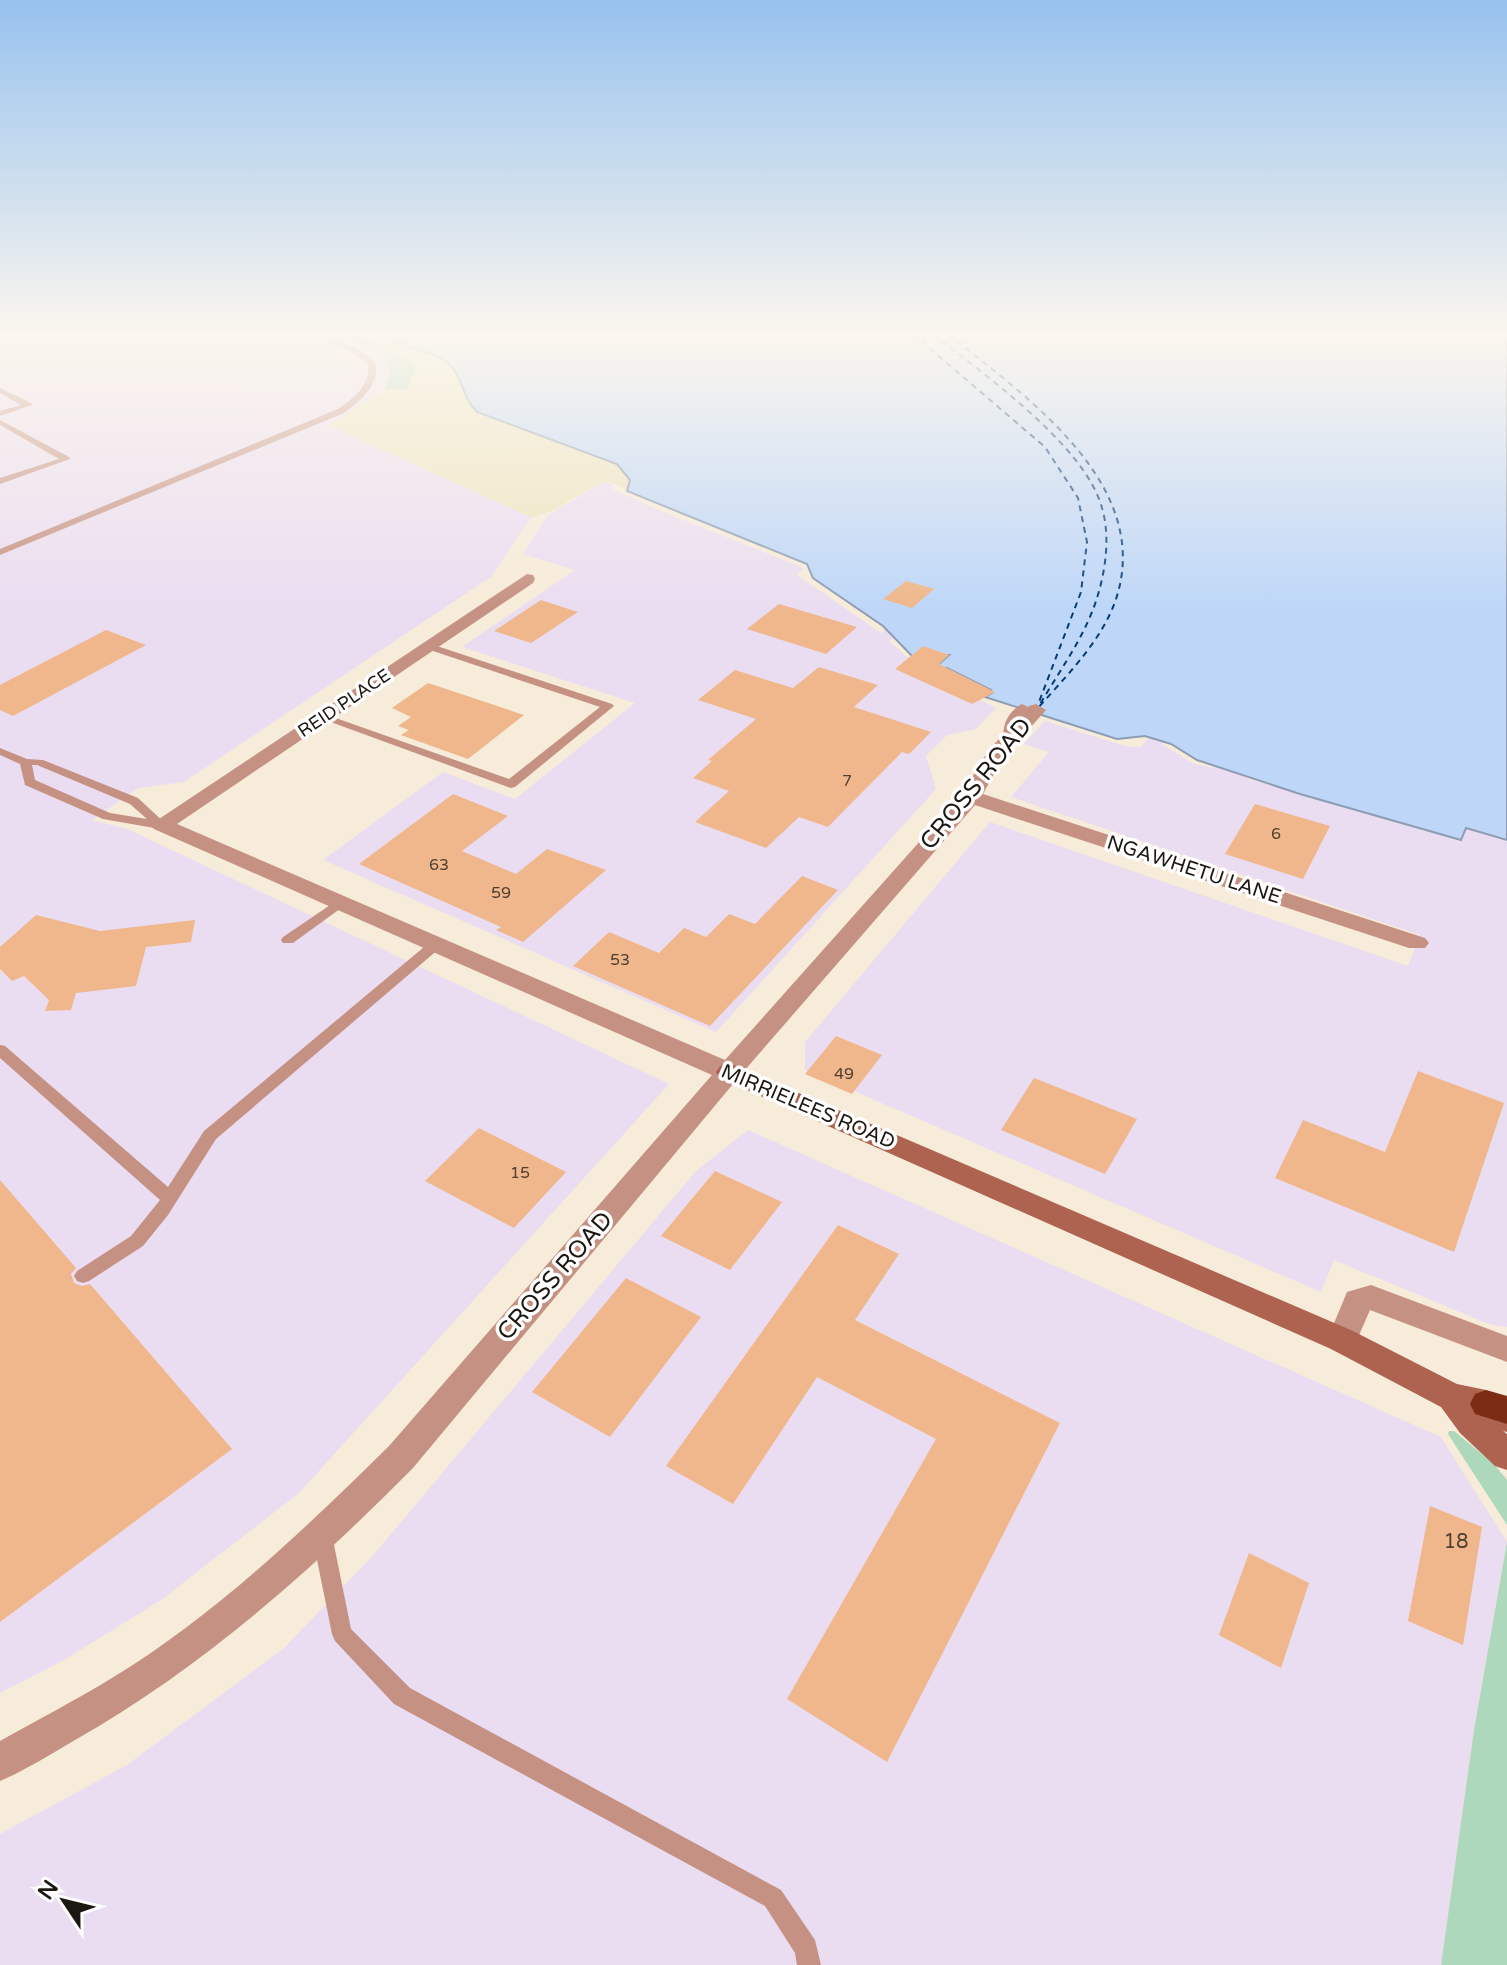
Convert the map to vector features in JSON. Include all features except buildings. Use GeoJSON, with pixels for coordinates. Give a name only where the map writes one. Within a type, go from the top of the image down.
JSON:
{"type":"FeatureCollection","features":[{"type":"Feature","properties":{"kind":"main road","name":"MIRRIELEES ROAD"},"geometry":{"type":"LineString","coordinates":[[729,1072],[1342,1340],[1452,1397],[1500,1411]]}},
{"type":"Feature","properties":{"kind":"main road","name":"MIRRIELEES ROAD"},"geometry":{"type":"LineString","coordinates":[[1452,1397],[1471,1423],[1507,1455]]}},
{"type":"Feature","properties":{"kind":"street","name":"REID PLACE"},"geometry":{"type":"LineString","coordinates":[[161,825],[527,579]]}},
{"type":"Feature","properties":{"kind":"street","name":"CROSS ROAD"},"geometry":{"type":"LineString","coordinates":[[0,1762],[127,1690],[228,1616],[322,1535],[401,1457],[729,1072],[971,797],[995,755],[1029,708]]}},
{"type":"Feature","properties":{"kind":"street","name":"NGAWHETU LANE"},"geometry":{"type":"LineString","coordinates":[[971,797],[1417,943]]}},
{"type":"Feature","properties":{"kind":"street","name":"MIRRIELEES ROAD"},"geometry":{"type":"LineString","coordinates":[[161,825],[729,1072]]}},
{"type":"Feature","properties":{"kind":"street"},"geometry":{"type":"LineString","coordinates":[[1342,1340],[1358,1301],[1371,1297],[1507,1349]]}},
{"type":"Feature","properties":{"kind":"lane"},"geometry":{"type":"LineString","coordinates":[[0,481],[66,459],[7,426]]}},
{"type":"Feature","properties":{"kind":"lane"},"geometry":{"type":"LineString","coordinates":[[0,552],[305,426]]}},
{"type":"Feature","properties":{"kind":"lane"},"geometry":{"type":"LineString","coordinates":[[323,717],[511,784],[608,706],[428,646]]}},
{"type":"Feature","properties":{"kind":"lane"},"geometry":{"type":"LineString","coordinates":[[0,751],[25,762],[39,762],[134,801],[161,825]]}},
{"type":"Feature","properties":{"kind":"lane"},"geometry":{"type":"LineString","coordinates":[[25,762],[29,782],[107,816],[161,825]]}},
{"type":"Feature","properties":{"kind":"lane"},"geometry":{"type":"LineString","coordinates":[[288,940],[339,903]]}},
{"type":"Feature","properties":{"kind":"lane"},"geometry":{"type":"LineString","coordinates":[[83,1276],[137,1241],[210,1135],[435,945]]}},
{"type":"Feature","properties":{"kind":"lane"},"geometry":{"type":"LineString","coordinates":[[0,1050],[169,1198]]}},
{"type":"Feature","properties":{"kind":"lane"},"geometry":{"type":"LineString","coordinates":[[322,1535],[342,1634],[402,1696],[773,1898],[806,1949],[809,1965]]}},
{"type":"Feature","properties":{"kind":"shaded area"},"geometry":{"type":"Polygon","coordinates":[[[0,426],[330,426],[531,517],[492,576],[184,782],[138,788],[92,820],[127,829],[669,1084],[299,1493],[161,1600],[64,1660],[0,1693],[0,426]]]}},
{"type":"Feature","properties":{"kind":"shaded area"},"geometry":{"type":"Polygon","coordinates":[[[601,483],[614,484],[612,489],[661,511],[804,568],[797,575],[881,633],[907,613],[923,612],[889,641],[908,658],[923,646],[949,655],[932,670],[946,667],[991,690],[992,693],[981,700],[996,708],[976,729],[947,735],[926,756],[936,789],[716,1032],[323,860],[443,772],[515,799],[635,703],[462,647],[575,570],[523,554],[547,516],[601,483]]]}},
{"type":"Feature","properties":{"kind":"shaded area"},"geometry":{"type":"Polygon","coordinates":[[[1146,712],[1302,757],[1263,749],[1245,778],[1460,840],[1465,828],[1507,840],[1507,1327],[1489,1324],[1334,1260],[1321,1292],[805,1070],[805,1042],[990,822],[1408,966],[1420,935],[1011,797],[1049,752],[1024,744],[1045,721],[1128,747],[1141,747],[1157,725],[1154,720],[1142,717],[1146,712]],[[1171,731],[1162,744],[1192,763],[1213,768],[1232,740],[1201,731],[1195,738],[1171,731]]]}},
{"type":"Feature","properties":{"kind":"shaded area"},"geometry":{"type":"Polygon","coordinates":[[[748,1130],[1441,1437],[1507,1542],[1474,1730],[1441,1965],[0,1965],[0,1834],[127,1765],[284,1648],[370,1559],[696,1171],[748,1130]]]}},
{"type":"Feature","properties":{"kind":"green space"},"geometry":{"type":"Polygon","coordinates":[[[1454,1431],[1494,1464],[1507,1480],[1507,1525],[1448,1434],[1454,1431]]]}},
{"type":"Feature","properties":{"kind":"green space"},"geometry":{"type":"Polygon","coordinates":[[[1507,1542],[1507,1965],[1441,1965],[1474,1730],[1507,1542]]]}},
{"type":"Feature","properties":{"kind":"sand"},"geometry":{"type":"Polygon","coordinates":[[[329,426],[514,426],[617,464],[630,480],[627,491],[609,482],[603,483],[552,510],[531,517],[329,426]]]}},
{"type":"Feature","properties":{"kind":"water"},"geometry":{"type":"Polygon","coordinates":[[[514,426],[1507,426],[1507,840],[1466,828],[1461,840],[1300,794],[1197,760],[1171,744],[1145,736],[1117,739],[985,697],[992,693],[991,690],[947,668],[931,671],[949,655],[912,656],[883,626],[813,578],[807,564],[627,491],[630,480],[617,464],[514,426]]]}},
{"type":"Feature","properties":{"kind":"ferry route"},"geometry":{"type":"LineString","coordinates":[[1020,426],[1045,447],[1078,498],[1087,542],[1081,592],[1039,702]]}},
{"type":"Feature","properties":{"kind":"ferry route"},"geometry":{"type":"LineString","coordinates":[[1039,706],[1090,618],[1106,556],[1105,520],[1092,484],[1044,426]]}},
{"type":"Feature","properties":{"kind":"ferry route"},"geometry":{"type":"LineString","coordinates":[[1038,708],[1102,629],[1116,599],[1123,557],[1117,518],[1100,481],[1055,426]]}}]}
